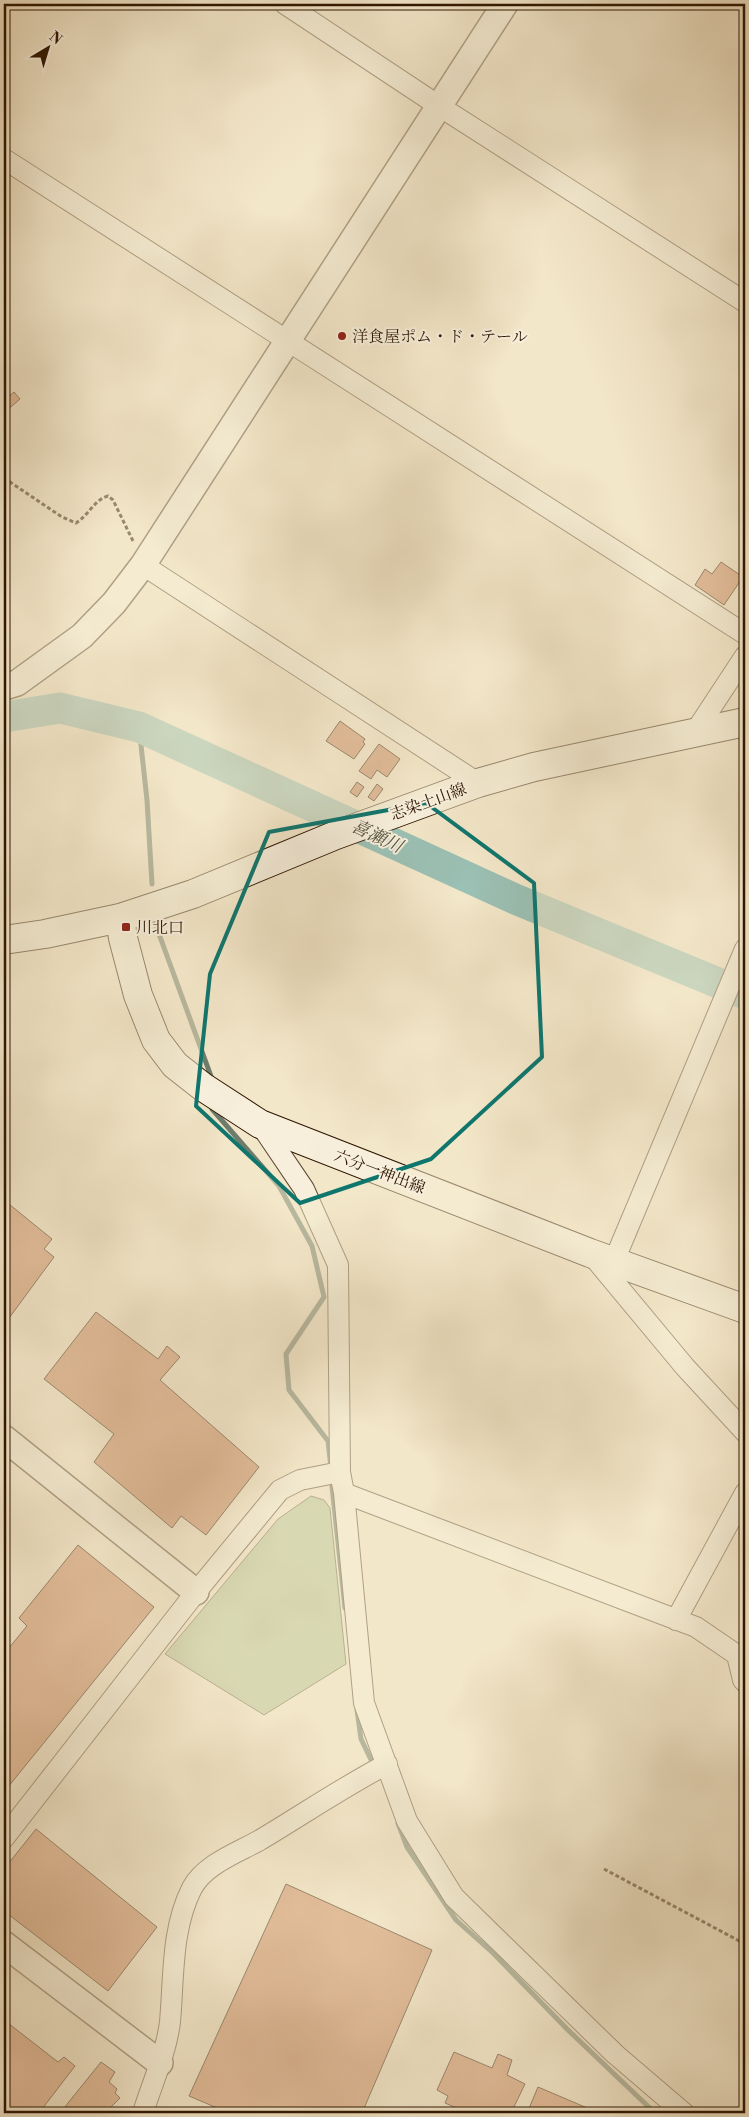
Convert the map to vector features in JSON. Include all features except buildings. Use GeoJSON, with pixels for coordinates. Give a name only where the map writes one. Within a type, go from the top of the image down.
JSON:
{"type":"FeatureCollection","features":[{"type":"Feature","properties":{"kind":"main road","name":"志染土山線"},"geometry":{"type":"LineString","coordinates":[[4,940],[45,934],[120,918],[193,894],[336,835],[478,783],[534,767],[745,722]]}},
{"type":"Feature","properties":{"kind":"main road","name":"六分一神出線"},"geometry":{"type":"LineString","coordinates":[[120,918],[123,938],[138,995],[156,1040],[175,1065],[221,1100],[260,1124],[602,1257],[745,1309]]}},
{"type":"Feature","properties":{"kind":"street"},"geometry":{"type":"LineString","coordinates":[[285,4],[439,106],[745,302]]}},
{"type":"Feature","properties":{"kind":"street"},"geometry":{"type":"LineString","coordinates":[[4,687],[17,683],[82,636],[114,603],[143,565],[505,4]]}},
{"type":"Feature","properties":{"kind":"street"},"geometry":{"type":"LineString","coordinates":[[4,159],[745,634]]}},
{"type":"Feature","properties":{"kind":"street"},"geometry":{"type":"LineString","coordinates":[[143,565],[478,783]]}},
{"type":"Feature","properties":{"kind":"street"},"geometry":{"type":"LineString","coordinates":[[695,732],[745,656]]}},
{"type":"Feature","properties":{"kind":"street"},"geometry":{"type":"LineString","coordinates":[[745,949],[722,1005],[602,1257],[685,1367],[745,1432]]}},
{"type":"Feature","properties":{"kind":"street"},"geometry":{"type":"LineString","coordinates":[[260,1124],[304,1189],[338,1266],[340,1472],[344,1492],[364,1703],[407,1821],[454,1897],[615,2054],[684,2113]]}},
{"type":"Feature","properties":{"kind":"street"},"geometry":{"type":"LineString","coordinates":[[4,1438],[196,1592]]}},
{"type":"Feature","properties":{"kind":"street"},"geometry":{"type":"LineString","coordinates":[[4,1838],[196,1592],[280,1490],[300,1480],[340,1472]]}},
{"type":"Feature","properties":{"kind":"street"},"geometry":{"type":"LineString","coordinates":[[344,1492],[696,1627],[737,1655],[745,1682]]}},
{"type":"Feature","properties":{"kind":"street"},"geometry":{"type":"LineString","coordinates":[[676,1620],[745,1493]]}},
{"type":"Feature","properties":{"kind":"street"},"geometry":{"type":"LineString","coordinates":[[143,2113],[160,2063],[170,2024],[172,1963],[185,1904],[193,1886],[213,1865],[387,1764]]}},
{"type":"Feature","properties":{"kind":"street"},"geometry":{"type":"LineString","coordinates":[[4,1944],[160,2063]]}},
{"type":"Feature","properties":{"kind":"path"},"geometry":{"type":"LineString","coordinates":[[4,478],[62,517],[76,523],[84,518],[100,498],[108,496],[113,500],[143,565]]}},
{"type":"Feature","properties":{"kind":"path"},"geometry":{"type":"LineString","coordinates":[[604,1869],[745,1944]]}},
{"type":"Feature","properties":{"kind":"highlighted area"},"geometry":{"type":"Polygon","coordinates":[[[426,803],[534,883],[542,1057],[431,1159],[300,1203],[196,1106],[210,974],[269,832],[426,803]]]}},
{"type":"Feature","properties":{"kind":"green space"},"geometry":{"type":"Polygon","coordinates":[[[311,1496],[324,1500],[330,1508],[346,1664],[264,1715],[165,1654],[278,1519],[311,1496]]]}},
{"type":"Feature","properties":{"kind":"waterway","name":"喜瀬川"},"geometry":{"type":"LineString","coordinates":[[4,717],[60,708],[139,727],[515,899],[745,994]]}},
{"type":"Feature","properties":{"kind":"waterway"},"geometry":{"type":"LineString","coordinates":[[139,727],[147,800],[152,884]]}},
{"type":"Feature","properties":{"kind":"waterway"},"geometry":{"type":"LineString","coordinates":[[155,923],[212,1079]]}},
{"type":"Feature","properties":{"kind":"waterway"},"geometry":{"type":"LineString","coordinates":[[212,1106],[212,1109],[279,1186],[312,1246],[324,1297],[286,1354],[289,1390],[328,1441],[331,1468]]}},
{"type":"Feature","properties":{"kind":"waterway"},"geometry":{"type":"LineString","coordinates":[[331,1477],[345,1608]]}},
{"type":"Feature","properties":{"kind":"waterway"},"geometry":{"type":"LineString","coordinates":[[357,1710],[361,1739],[374,1766]]}},
{"type":"Feature","properties":{"kind":"waterway"},"geometry":{"type":"LineString","coordinates":[[398,1823],[407,1847],[456,1920],[493,1953],[567,2029],[655,2113]]}},
{"type":"Feature","properties":{"kind":"place","name":"洋食屋ポム・ド・テール"},"geometry":{"type":"Point","coordinates":[342,336]}},
{"type":"Feature","properties":{"kind":"place","name":"川北口"},"geometry":{"type":"Point","coordinates":[126,927]}}]}
